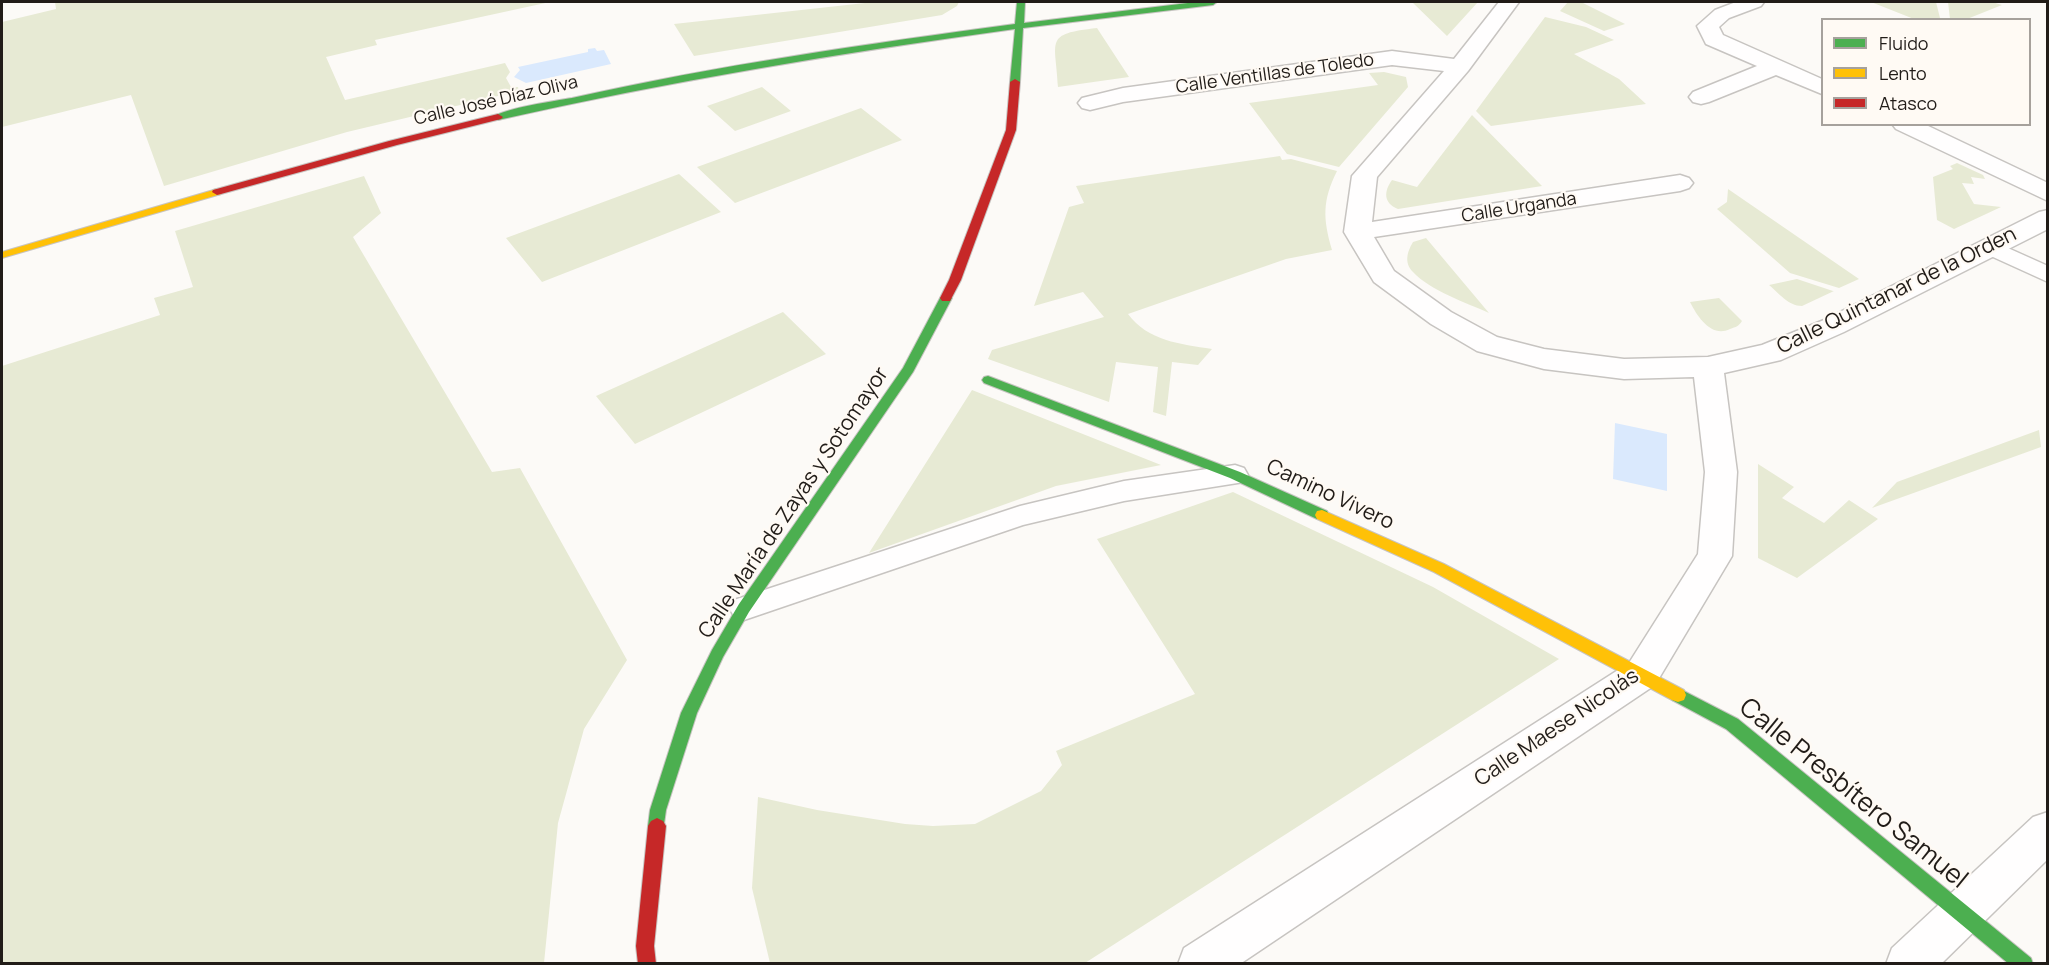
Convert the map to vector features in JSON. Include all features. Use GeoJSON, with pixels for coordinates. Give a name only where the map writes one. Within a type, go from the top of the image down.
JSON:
{"type":"FeatureCollection","features":[{"type":"Feature","properties":{"kind":"street","name":"Calle María de Zayas y Sotomayor"},"geometry":{"type":"LineString","coordinates":[[998,48],[1021,2]]}},
{"type":"Feature","properties":{"kind":"street","name":"Calle José Díaz Oliva"},"geometry":{"type":"LineString","coordinates":[[2,255],[325,162],[523,111],[689,77],[918,39],[1213,2]]}},
{"type":"Feature","properties":{"kind":"street"},"geometry":{"type":"LineString","coordinates":[[1357,232],[1365,176],[1460,66],[1509,2]]}},
{"type":"Feature","properties":{"kind":"street"},"geometry":{"type":"LineString","coordinates":[[1754,2],[1722,14],[1708,26],[1714,39],[1821,87]]}},
{"type":"Feature","properties":{"kind":"street","name":"Calle María de Zayas y Sotomayor"},"geometry":{"type":"LineString","coordinates":[[647,963],[645,946],[658,810],[689,712],[717,654],[744,608],[909,369],[955,280],[981,214],[1011,130],[1008,27],[1000,10]]}},
{"type":"Feature","properties":{"kind":"street","name":"Calle Ventillas de Toledo"},"geometry":{"type":"LineString","coordinates":[[1090,103],[1123,95],[1392,58],[1460,66]]}},
{"type":"Feature","properties":{"kind":"street"},"geometry":{"type":"LineString","coordinates":[[1701,97],[1775,67]]}},
{"type":"Feature","properties":{"kind":"street"},"geometry":{"type":"LineString","coordinates":[[1908,126],[2048,193]]}},
{"type":"Feature","properties":{"kind":"street","name":"Calle María de Zayas y Sotomayor"},"geometry":{"type":"LineString","coordinates":[[981,214],[992,140]]}},
{"type":"Feature","properties":{"kind":"street","name":"Calle Urganda"},"geometry":{"type":"LineString","coordinates":[[1357,232],[1680,183]]}},
{"type":"Feature","properties":{"kind":"street","name":"Calle Quintanar de la Orden"},"geometry":{"type":"LineString","coordinates":[[1357,232],[1384,276],[1441,318],[1487,344],[1544,359],[1624,369],[1708,367],[1770,353],[1834,326],[2048,218]]}},
{"type":"Feature","properties":{"kind":"street","name":"Calle Maese Nicolás"},"geometry":{"type":"LineString","coordinates":[[1200,963],[1642,674],[1715,556],[1721,472],[1708,367]]}},
{"type":"Feature","properties":{"kind":"street","name":"Camino Vivero"},"geometry":{"type":"LineString","coordinates":[[988,380],[1235,475],[1439,568],[1642,674]]}},
{"type":"Feature","properties":{"kind":"street","name":"Calle Presbítero Samuel"},"geometry":{"type":"LineString","coordinates":[[1642,674],[1732,724],[2024,963]]}},
{"type":"Feature","properties":{"kind":"street"},"geometry":{"type":"LineString","coordinates":[[1908,963],[2048,831]]}},
{"type":"Feature","properties":{"kind":"lane"},"geometry":{"type":"LineString","coordinates":[[1990,247],[2048,275]]}},
{"type":"Feature","properties":{"kind":"lane"},"geometry":{"type":"LineString","coordinates":[[744,608],[1020,516],[1124,491],[1235,475]]}},
{"type":"Feature","properties":{"kind":"green space"},"geometry":{"type":"Polygon","coordinates":[[[55,2],[550,2],[375,40],[377,45],[326,57],[345,100],[505,63],[510,72],[506,78],[511,87],[518,87],[519,91],[347,132],[164,186],[131,95],[2,127],[2,22],[56,9],[55,2]]]}},
{"type":"Feature","properties":{"kind":"green space"},"geometry":{"type":"Polygon","coordinates":[[[874,2],[959,2],[957,6],[942,15],[694,56],[674,24],[874,2]]]}},
{"type":"Feature","properties":{"kind":"green space"},"geometry":{"type":"Polygon","coordinates":[[[1412,2],[1478,2],[1447,36],[1412,2]]]}},
{"type":"Feature","properties":{"kind":"green space"},"geometry":{"type":"Polygon","coordinates":[[[1568,2],[1581,2],[1625,24],[1604,31],[1560,11],[1568,2]]]}},
{"type":"Feature","properties":{"kind":"green space"},"geometry":{"type":"Polygon","coordinates":[[[1871,2],[1936,2],[1940,18],[1911,18],[1871,2]]]}},
{"type":"Feature","properties":{"kind":"green space"},"geometry":{"type":"Polygon","coordinates":[[[1948,2],[1992,2],[2002,5],[1970,18],[1950,18],[1948,2]]]}},
{"type":"Feature","properties":{"kind":"green space"},"geometry":{"type":"Polygon","coordinates":[[[1545,17],[1586,27],[1614,40],[1574,54],[1619,79],[1646,104],[1491,126],[1476,111],[1545,17]]]}},
{"type":"Feature","properties":{"kind":"green space"},"geometry":{"type":"Polygon","coordinates":[[[1097,28],[1129,77],[1058,87],[1056,42],[1068,33],[1097,28]]]}},
{"type":"Feature","properties":{"kind":"green space"},"geometry":{"type":"Polygon","coordinates":[[[1384,72],[1406,77],[1408,87],[1339,167],[1287,154],[1249,103],[1378,85],[1369,73],[1384,72]]]}},
{"type":"Feature","properties":{"kind":"green space"},"geometry":{"type":"Polygon","coordinates":[[[762,87],[791,111],[735,131],[707,106],[762,87]]]}},
{"type":"Feature","properties":{"kind":"green space"},"geometry":{"type":"Polygon","coordinates":[[[861,108],[902,140],[735,203],[697,167],[861,108]]]}},
{"type":"Feature","properties":{"kind":"green space"},"geometry":{"type":"Polygon","coordinates":[[[1472,115],[1542,186],[1398,209],[1393,206],[1386,196],[1387,188],[1392,180],[1417,187],[1472,115]]]}},
{"type":"Feature","properties":{"kind":"green space"},"geometry":{"type":"Polygon","coordinates":[[[1280,156],[1282,160],[1291,159],[1337,171],[1326,201],[1327,229],[1332,250],[1286,259],[1128,314],[1136,323],[1155,336],[1177,343],[1212,349],[1198,365],[1172,362],[1166,416],[1153,412],[1158,367],[1116,362],[1109,402],[988,359],[992,350],[1104,317],[1083,292],[1034,306],[1069,207],[1084,203],[1076,186],[1280,156]]]}},
{"type":"Feature","properties":{"kind":"green space"},"geometry":{"type":"Polygon","coordinates":[[[1957,163],[1983,175],[1985,179],[1971,177],[1974,184],[1962,183],[1974,204],[2001,207],[1954,229],[1937,220],[1933,177],[1953,169],[1950,166],[1957,163]]]}},
{"type":"Feature","properties":{"kind":"green space"},"geometry":{"type":"Polygon","coordinates":[[[679,174],[721,212],[542,282],[506,238],[679,174]]]}},
{"type":"Feature","properties":{"kind":"green space"},"geometry":{"type":"Polygon","coordinates":[[[364,176],[381,213],[353,237],[492,472],[520,468],[627,660],[584,729],[558,823],[544,963],[2,963],[2,366],[160,315],[154,298],[193,287],[175,231],[364,176]]]}},
{"type":"Feature","properties":{"kind":"green space"},"geometry":{"type":"Polygon","coordinates":[[[1728,189],[1859,279],[1839,288],[1790,273],[1717,209],[1727,202],[1728,189]]]}},
{"type":"Feature","properties":{"kind":"green space"},"geometry":{"type":"Polygon","coordinates":[[[1426,238],[1489,313],[1429,285],[1410,269],[1407,257],[1413,242],[1426,238]]]}},
{"type":"Feature","properties":{"kind":"green space"},"geometry":{"type":"Polygon","coordinates":[[[1797,279],[1834,291],[1802,306],[1788,301],[1769,285],[1797,279]]]}},
{"type":"Feature","properties":{"kind":"green space"},"geometry":{"type":"Polygon","coordinates":[[[1719,298],[1742,321],[1740,324],[1723,331],[1712,329],[1701,320],[1690,302],[1719,298]]]}},
{"type":"Feature","properties":{"kind":"green space"},"geometry":{"type":"Polygon","coordinates":[[[783,312],[826,354],[635,444],[596,396],[783,312]]]}},
{"type":"Feature","properties":{"kind":"green space"},"geometry":{"type":"Polygon","coordinates":[[[972,390],[1161,465],[1056,486],[869,553],[972,390]]]}},
{"type":"Feature","properties":{"kind":"green space"},"geometry":{"type":"Polygon","coordinates":[[[2039,430],[2041,447],[1872,508],[1897,482],[2039,430]]]}},
{"type":"Feature","properties":{"kind":"green space"},"geometry":{"type":"Polygon","coordinates":[[[1758,464],[1794,487],[1782,498],[1824,523],[1849,500],[1878,519],[1797,578],[1758,558],[1758,464]]]}},
{"type":"Feature","properties":{"kind":"green space"},"geometry":{"type":"Polygon","coordinates":[[[1233,492],[1433,587],[1559,659],[1085,963],[770,963],[752,888],[758,797],[817,810],[905,824],[933,826],[975,824],[1041,791],[1062,765],[1056,751],[1195,694],[1097,539],[1233,492]]]}},
{"type":"Feature","properties":{"kind":"water"},"geometry":{"type":"Polygon","coordinates":[[[595,48],[597,51],[604,50],[611,64],[526,83],[514,77],[520,70],[518,67],[588,52],[588,49],[595,48]]]}},
{"type":"Feature","properties":{"kind":"water"},"geometry":{"type":"Polygon","coordinates":[[[1615,423],[1667,434],[1667,491],[1613,479],[1615,423]]]}},
{"type":"Feature","properties":{"kind":"traffic: fast"},"geometry":{"type":"LineString","coordinates":[[1015,82],[1021,2]]}},
{"type":"Feature","properties":{"kind":"traffic: fast"},"geometry":{"type":"LineString","coordinates":[[498,117],[675,79],[854,49],[1213,2]]}},
{"type":"Feature","properties":{"kind":"traffic: fast"},"geometry":{"type":"LineString","coordinates":[[657,826],[658,810],[689,713],[717,654],[744,608],[909,369],[946,298]]}},
{"type":"Feature","properties":{"kind":"traffic: fast"},"geometry":{"type":"LineString","coordinates":[[988,380],[1235,475],[1322,515]]}},
{"type":"Feature","properties":{"kind":"traffic: fast"},"geometry":{"type":"LineString","coordinates":[[1678,695],[1732,724],[2024,964]]}},
{"type":"Feature","properties":{"kind":"traffic: slow"},"geometry":{"type":"LineString","coordinates":[[2,255],[217,192]]}},
{"type":"Feature","properties":{"kind":"traffic: slow"},"geometry":{"type":"LineString","coordinates":[[1322,515],[1439,568],[1678,695]]}},
{"type":"Feature","properties":{"kind":"traffic: jam"},"geometry":{"type":"LineString","coordinates":[[946,298],[955,280],[1011,130],[1015,82]]}},
{"type":"Feature","properties":{"kind":"traffic: jam"},"geometry":{"type":"LineString","coordinates":[[217,192],[393,143],[498,117]]}},
{"type":"Feature","properties":{"kind":"traffic: jam"},"geometry":{"type":"LineString","coordinates":[[647,964],[645,946],[657,826]]}}]}
